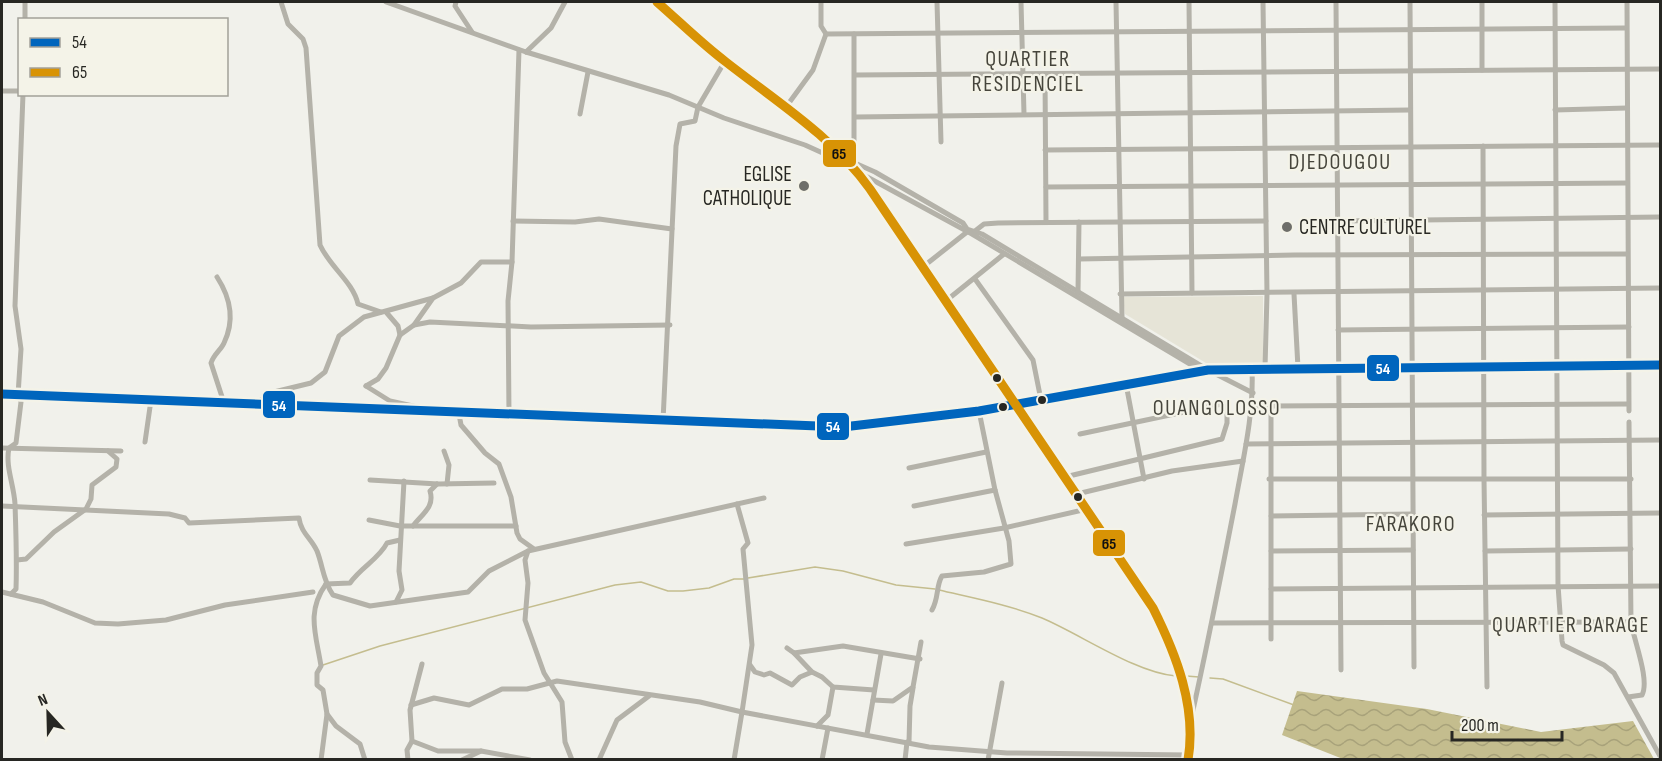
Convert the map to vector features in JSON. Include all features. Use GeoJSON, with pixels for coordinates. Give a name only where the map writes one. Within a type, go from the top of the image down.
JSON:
{"type":"FeatureCollection","features":[{"type":"Feature","properties":{"kind":"highway"},"geometry":{"type":"LineString","coordinates":[[657,2],[724,61],[786,107],[848,160],[924,266],[1153,608],[1178,665],[1190,724],[1188,757]]}},
{"type":"Feature","properties":{"kind":"highway"},"geometry":{"type":"LineString","coordinates":[[2,394],[459,414],[843,427],[979,411],[1017,404]]}},
{"type":"Feature","properties":{"kind":"street"},"geometry":{"type":"LineString","coordinates":[[25,2],[25,18]]}},
{"type":"Feature","properties":{"kind":"street"},"geometry":{"type":"LineString","coordinates":[[281,2],[288,24],[303,39],[306,48],[320,246],[334,270],[356,292],[358,304],[383,312],[398,326],[400,335]]}},
{"type":"Feature","properties":{"kind":"street"},"geometry":{"type":"LineString","coordinates":[[386,2],[519,50],[655,90],[806,145],[972,232],[1004,254],[1122,317],[1208,369],[1253,393]]}},
{"type":"Feature","properties":{"kind":"street"},"geometry":{"type":"LineString","coordinates":[[456,2],[455,6],[472,32]]}},
{"type":"Feature","properties":{"kind":"street"},"geometry":{"type":"LineString","coordinates":[[526,52],[551,28],[565,2]]}},
{"type":"Feature","properties":{"kind":"street"},"geometry":{"type":"LineString","coordinates":[[821,2],[821,26],[826,34]]}},
{"type":"Feature","properties":{"kind":"street"},"geometry":{"type":"LineString","coordinates":[[937,2],[941,142]]}},
{"type":"Feature","properties":{"kind":"street"},"geometry":{"type":"LineString","coordinates":[[1021,2],[1024,114]]}},
{"type":"Feature","properties":{"kind":"street"},"geometry":{"type":"LineString","coordinates":[[1116,2],[1122,317]]}},
{"type":"Feature","properties":{"kind":"street"},"geometry":{"type":"LineString","coordinates":[[1189,2],[1192,294]]}},
{"type":"Feature","properties":{"kind":"street"},"geometry":{"type":"LineString","coordinates":[[1263,2],[1267,294],[1265,368]]}},
{"type":"Feature","properties":{"kind":"street"},"geometry":{"type":"LineString","coordinates":[[1336,2],[1339,149],[1341,670]]}},
{"type":"Feature","properties":{"kind":"street"},"geometry":{"type":"LineString","coordinates":[[1410,2],[1414,666]]}},
{"type":"Feature","properties":{"kind":"street"},"geometry":{"type":"LineString","coordinates":[[1482,2],[1482,70]]}},
{"type":"Feature","properties":{"kind":"street"},"geometry":{"type":"LineString","coordinates":[[1555,2],[1559,623],[1563,645],[1604,665],[1614,673],[1660,756]]}},
{"type":"Feature","properties":{"kind":"street"},"geometry":{"type":"LineString","coordinates":[[1627,2],[1625,28],[1629,411]]}},
{"type":"Feature","properties":{"kind":"street"},"geometry":{"type":"LineString","coordinates":[[826,34],[1482,31],[1625,28]]}},
{"type":"Feature","properties":{"kind":"street"},"geometry":{"type":"LineString","coordinates":[[786,107],[813,70],[826,34]]}},
{"type":"Feature","properties":{"kind":"street"},"geometry":{"type":"LineString","coordinates":[[854,34],[854,153],[848,160],[875,172],[963,223],[967,229],[1077,293],[1200,370]]}},
{"type":"Feature","properties":{"kind":"street"},"geometry":{"type":"LineString","coordinates":[[509,415],[508,327],[519,50]]}},
{"type":"Feature","properties":{"kind":"street"},"geometry":{"type":"LineString","coordinates":[[663,421],[669,325],[673,181],[680,124],[695,121],[698,107],[724,61]]}},
{"type":"Feature","properties":{"kind":"street"},"geometry":{"type":"LineString","coordinates":[[855,75],[1660,69]]}},
{"type":"Feature","properties":{"kind":"street"},"geometry":{"type":"LineString","coordinates":[[580,114],[588,72]]}},
{"type":"Feature","properties":{"kind":"street"},"geometry":{"type":"LineString","coordinates":[[1046,74],[1046,222]]}},
{"type":"Feature","properties":{"kind":"street"},"geometry":{"type":"LineString","coordinates":[[2,91],[18,91]]}},
{"type":"Feature","properties":{"kind":"street"},"geometry":{"type":"LineString","coordinates":[[11,594],[16,589],[17,560],[15,506],[7,457],[9,448],[16,443],[21,402],[18,395],[21,349],[15,306],[23,96]]}},
{"type":"Feature","properties":{"kind":"street"},"geometry":{"type":"LineString","coordinates":[[1554,110],[1627,108]]}},
{"type":"Feature","properties":{"kind":"street"},"geometry":{"type":"LineString","coordinates":[[855,117],[1410,110]]}},
{"type":"Feature","properties":{"kind":"street"},"geometry":{"type":"LineString","coordinates":[[1046,150],[1660,145]]}},
{"type":"Feature","properties":{"kind":"street"},"geometry":{"type":"LineString","coordinates":[[1483,146],[1487,687]]}},
{"type":"Feature","properties":{"kind":"street"},"geometry":{"type":"LineString","coordinates":[[1046,187],[1627,183]]}},
{"type":"Feature","properties":{"kind":"street"},"geometry":{"type":"LineString","coordinates":[[1338,221],[1660,217]]}},
{"type":"Feature","properties":{"kind":"street"},"geometry":{"type":"LineString","coordinates":[[513,221],[599,219],[672,229]]}},
{"type":"Feature","properties":{"kind":"street"},"geometry":{"type":"LineString","coordinates":[[924,266],[972,232],[989,223],[1266,221]]}},
{"type":"Feature","properties":{"kind":"street"},"geometry":{"type":"LineString","coordinates":[[1077,293],[1079,222]]}},
{"type":"Feature","properties":{"kind":"street"},"geometry":{"type":"LineString","coordinates":[[947,300],[1004,254]]}},
{"type":"Feature","properties":{"kind":"street"},"geometry":{"type":"LineString","coordinates":[[1079,260],[1628,254]]}},
{"type":"Feature","properties":{"kind":"street"},"geometry":{"type":"LineString","coordinates":[[255,404],[274,392],[311,383],[325,372],[339,336],[364,317],[433,298],[461,283],[481,262],[512,262]]}},
{"type":"Feature","properties":{"kind":"street"},"geometry":{"type":"LineString","coordinates":[[217,277],[231,306],[225,342],[211,363],[224,403]]}},
{"type":"Feature","properties":{"kind":"street"},"geometry":{"type":"LineString","coordinates":[[975,279],[1033,360],[1041,400]]}},
{"type":"Feature","properties":{"kind":"street"},"geometry":{"type":"LineString","coordinates":[[1120,294],[1629,291],[1660,288]]}},
{"type":"Feature","properties":{"kind":"street"},"geometry":{"type":"LineString","coordinates":[[1294,294],[1298,368]]}},
{"type":"Feature","properties":{"kind":"street"},"geometry":{"type":"LineString","coordinates":[[427,412],[421,408],[390,401],[366,386],[373,384],[386,368],[400,335],[414,325],[433,298]]}},
{"type":"Feature","properties":{"kind":"street"},"geometry":{"type":"LineString","coordinates":[[414,325],[430,322],[508,327],[669,325]]}},
{"type":"Feature","properties":{"kind":"street"},"geometry":{"type":"LineString","coordinates":[[1338,330],[1629,327]]}},
{"type":"Feature","properties":{"kind":"street"},"geometry":{"type":"LineString","coordinates":[[1017,404],[1208,369],[1412,365],[1484,367],[1660,365]]}},
{"type":"Feature","properties":{"kind":"street"},"geometry":{"type":"LineString","coordinates":[[1190,724],[1213,623],[1246,444],[1252,406],[1252,369]]}},
{"type":"Feature","properties":{"kind":"street"},"geometry":{"type":"LineString","coordinates":[[1126,384],[1144,479]]}},
{"type":"Feature","properties":{"kind":"street"},"geometry":{"type":"LineString","coordinates":[[145,442],[151,400]]}},
{"type":"Feature","properties":{"kind":"street"},"geometry":{"type":"LineString","coordinates":[[1065,477],[1222,439],[1227,423],[1227,409],[1222,404],[1080,434]]}},
{"type":"Feature","properties":{"kind":"street"},"geometry":{"type":"LineString","coordinates":[[1252,406],[1628,404]]}},
{"type":"Feature","properties":{"kind":"street"},"geometry":{"type":"LineString","coordinates":[[1270,406],[1271,639]]}},
{"type":"Feature","properties":{"kind":"street"},"geometry":{"type":"LineString","coordinates":[[932,610],[939,597],[939,583],[942,576],[984,572],[1011,564],[979,411]]}},
{"type":"Feature","properties":{"kind":"street"},"geometry":{"type":"LineString","coordinates":[[459,414],[461,425],[485,453],[501,466],[511,497],[520,539],[531,550]]}},
{"type":"Feature","properties":{"kind":"street"},"geometry":{"type":"LineString","coordinates":[[1628,697],[1642,695],[1646,681],[1631,622],[1629,422]]}},
{"type":"Feature","properties":{"kind":"street"},"geometry":{"type":"LineString","coordinates":[[1246,444],[1660,440]]}},
{"type":"Feature","properties":{"kind":"street"},"geometry":{"type":"LineString","coordinates":[[2,448],[121,452]]}},
{"type":"Feature","properties":{"kind":"street"},"geometry":{"type":"LineString","coordinates":[[17,560],[26,559],[54,532],[86,509],[91,500],[92,485],[116,467],[117,459],[108,451]]}},
{"type":"Feature","properties":{"kind":"street"},"geometry":{"type":"LineString","coordinates":[[444,451],[449,465],[447,484]]}},
{"type":"Feature","properties":{"kind":"street"},"geometry":{"type":"LineString","coordinates":[[909,468],[986,452]]}},
{"type":"Feature","properties":{"kind":"street"},"geometry":{"type":"LineString","coordinates":[[1077,494],[1208,464],[1243,461]]}},
{"type":"Feature","properties":{"kind":"street"},"geometry":{"type":"LineString","coordinates":[[1269,479],[1413,480],[1558,477],[1630,479]]}},
{"type":"Feature","properties":{"kind":"street"},"geometry":{"type":"LineString","coordinates":[[370,480],[438,484],[494,483]]}},
{"type":"Feature","properties":{"kind":"street"},"geometry":{"type":"LineString","coordinates":[[396,602],[402,590],[400,526],[404,481]]}},
{"type":"Feature","properties":{"kind":"street"},"geometry":{"type":"LineString","coordinates":[[413,526],[428,511],[432,497],[430,491],[438,484]]}},
{"type":"Feature","properties":{"kind":"street"},"geometry":{"type":"LineString","coordinates":[[914,506],[994,490]]}},
{"type":"Feature","properties":{"kind":"street"},"geometry":{"type":"LineString","coordinates":[[2,506],[169,514],[185,518],[189,523],[299,518],[302,532],[317,552],[326,585],[333,595],[370,606],[468,592],[489,571],[531,550],[764,498]]}},
{"type":"Feature","properties":{"kind":"street"},"geometry":{"type":"LineString","coordinates":[[734,759],[750,665],[751,622],[743,549],[748,543],[737,504]]}},
{"type":"Feature","properties":{"kind":"street"},"geometry":{"type":"LineString","coordinates":[[906,544],[1004,528],[1087,509]]}},
{"type":"Feature","properties":{"kind":"street"},"geometry":{"type":"LineString","coordinates":[[1484,515],[1660,513]]}},
{"type":"Feature","properties":{"kind":"street"},"geometry":{"type":"LineString","coordinates":[[1270,516],[1413,514]]}},
{"type":"Feature","properties":{"kind":"street"},"geometry":{"type":"LineString","coordinates":[[369,520],[400,526],[516,526]]}},
{"type":"Feature","properties":{"kind":"street"},"geometry":{"type":"LineString","coordinates":[[321,759],[327,714],[323,690],[317,685],[317,674],[321,666],[312,613],[316,598],[326,585],[350,583],[366,564],[383,553],[387,543],[400,540]]}},
{"type":"Feature","properties":{"kind":"street"},"geometry":{"type":"LineString","coordinates":[[1485,551],[1631,549]]}},
{"type":"Feature","properties":{"kind":"street"},"geometry":{"type":"LineString","coordinates":[[531,550],[525,560],[528,583],[525,620],[549,682],[562,702],[565,742],[572,759]]}},
{"type":"Feature","properties":{"kind":"street"},"geometry":{"type":"LineString","coordinates":[[1271,550],[1413,550]]}},
{"type":"Feature","properties":{"kind":"street"},"geometry":{"type":"LineString","coordinates":[[1271,589],[1486,585],[1660,586]]}},
{"type":"Feature","properties":{"kind":"street"},"geometry":{"type":"LineString","coordinates":[[2,592],[43,602],[95,623],[118,624],[166,620],[225,605],[313,592]]}},
{"type":"Feature","properties":{"kind":"street"},"geometry":{"type":"LineString","coordinates":[[1213,623],[1270,625],[1631,622]]}},
{"type":"Feature","properties":{"kind":"street"},"geometry":{"type":"LineString","coordinates":[[905,759],[910,706],[920,659],[921,642]]}},
{"type":"Feature","properties":{"kind":"street"},"geometry":{"type":"LineString","coordinates":[[794,653],[835,645],[920,659]]}},
{"type":"Feature","properties":{"kind":"street"},"geometry":{"type":"LineString","coordinates":[[787,648],[812,672],[822,676],[833,687],[874,690]]}},
{"type":"Feature","properties":{"kind":"street"},"geometry":{"type":"LineString","coordinates":[[867,734],[881,654]]}},
{"type":"Feature","properties":{"kind":"street"},"geometry":{"type":"LineString","coordinates":[[408,759],[407,750],[412,741],[411,705],[422,664]]}},
{"type":"Feature","properties":{"kind":"street"},"geometry":{"type":"LineString","coordinates":[[750,665],[755,672],[765,675],[770,673],[792,685],[800,677],[812,672]]}},
{"type":"Feature","properties":{"kind":"street"},"geometry":{"type":"LineString","coordinates":[[411,705],[434,699],[469,705],[501,689],[527,689],[549,682],[565,681],[649,696],[699,702],[929,747],[1188,757]]}},
{"type":"Feature","properties":{"kind":"street"},"geometry":{"type":"LineString","coordinates":[[988,759],[1002,683]]}},
{"type":"Feature","properties":{"kind":"street"},"geometry":{"type":"LineString","coordinates":[[817,726],[828,716],[833,687]]}},
{"type":"Feature","properties":{"kind":"street"},"geometry":{"type":"LineString","coordinates":[[873,700],[893,701],[913,687]]}},
{"type":"Feature","properties":{"kind":"street"},"geometry":{"type":"LineString","coordinates":[[599,759],[617,720],[649,696]]}},
{"type":"Feature","properties":{"kind":"street"},"geometry":{"type":"LineString","coordinates":[[327,714],[336,726],[360,744],[365,759]]}},
{"type":"Feature","properties":{"kind":"street"},"geometry":{"type":"LineString","coordinates":[[822,759],[828,728]]}},
{"type":"Feature","properties":{"kind":"street"},"geometry":{"type":"LineString","coordinates":[[412,741],[438,751],[481,751],[530,759]]}},
{"type":"Feature","properties":{"kind":"street"},"geometry":{"type":"LineString","coordinates":[[462,759],[481,751]]}},
{"type":"Feature","properties":{"kind":"street"},"geometry":{"type":"LineString","coordinates":[[1130,759],[1139,755]]}},
{"type":"Feature","properties":{"kind":"shaded area"},"geometry":{"type":"Polygon","coordinates":[[[1263,296],[1263,366],[1211,366],[1125,314],[1123,297],[1263,296]]]}},
{"type":"Feature","properties":{"kind":"water"},"geometry":{"type":"Polygon","coordinates":[[[1297,691],[1427,709],[1541,732],[1633,721],[1654,759],[1343,759],[1282,735],[1297,691]]]}},
{"type":"Feature","properties":{"kind":"waterway"},"geometry":{"type":"LineString","coordinates":[[748,578],[815,567],[843,571],[896,585],[935,589]]}},
{"type":"Feature","properties":{"kind":"waterway"},"geometry":{"type":"LineString","coordinates":[[323,665],[380,646],[615,585],[641,582],[668,591],[683,591],[709,588],[734,579],[744,579]]}},
{"type":"Feature","properties":{"kind":"waterway"},"geometry":{"type":"LineString","coordinates":[[939,590],[1030,613],[1126,661],[1176,676]]}},
{"type":"Feature","properties":{"kind":"waterway"},"geometry":{"type":"LineString","coordinates":[[1186,676],[1199,677]]}},
{"type":"Feature","properties":{"kind":"waterway"},"geometry":{"type":"LineString","coordinates":[[1210,678],[1223,679],[1294,705]]}},
{"type":"Feature","properties":{"kind":"transit line","name":"65"},"geometry":{"type":"LineString","coordinates":[[657,2],[717,55],[821,136],[839,152],[870,189],[1153,608],[1177,662],[1187,701],[1190,720],[1188,760]]}},
{"type":"Feature","properties":{"kind":"transit line","name":"54"},"geometry":{"type":"LineString","coordinates":[[2,394],[843,427],[979,411],[1208,370],[1660,365]]}},
{"type":"Feature","properties":{"kind":"place","name":"EGLISE CATHOLIQUE"},"geometry":{"type":"Point","coordinates":[804,186]}},
{"type":"Feature","properties":{"kind":"place","name":"CENTRE CULTUREL"},"geometry":{"type":"Point","coordinates":[1287,227]}},
{"type":"Feature","properties":{"kind":"district","name":"QUARTIER RESIDENCIEL"},"geometry":{"type":"Point","coordinates":[1028,70]}},
{"type":"Feature","properties":{"kind":"district","name":"DJEDOUGOU"},"geometry":{"type":"Point","coordinates":[1340,161]}},
{"type":"Feature","properties":{"kind":"district","name":"OUANGOLOSSO"},"geometry":{"type":"Point","coordinates":[1217,407]}},
{"type":"Feature","properties":{"kind":"district","name":"FARAKORO"},"geometry":{"type":"Point","coordinates":[1411,523]}},
{"type":"Feature","properties":{"kind":"district","name":"QUARTIER BARAGE"},"geometry":{"type":"Point","coordinates":[1571,624]}}]}
